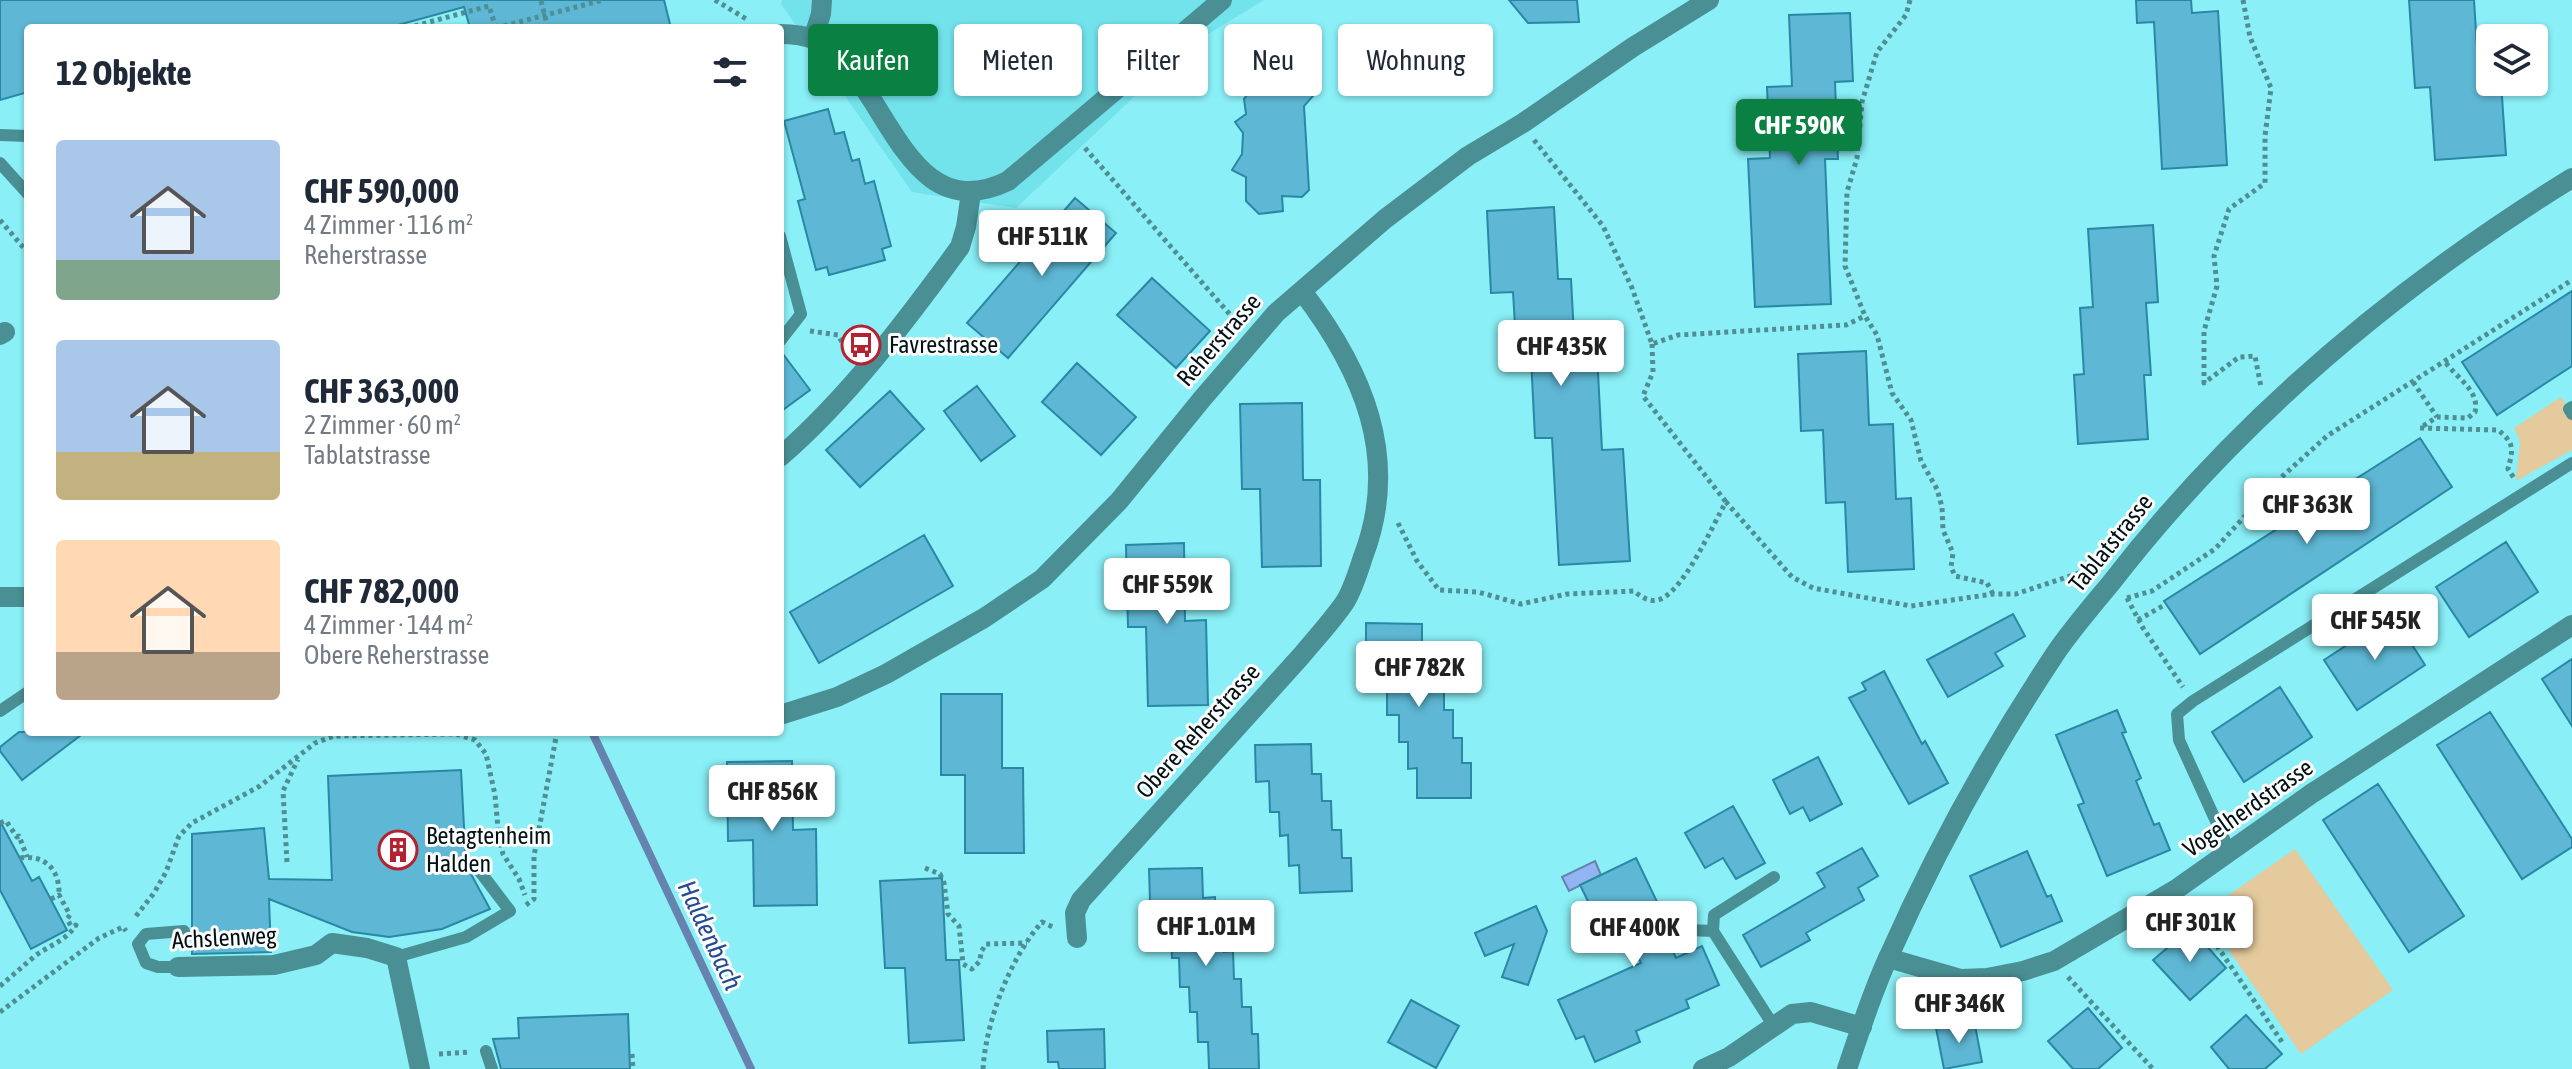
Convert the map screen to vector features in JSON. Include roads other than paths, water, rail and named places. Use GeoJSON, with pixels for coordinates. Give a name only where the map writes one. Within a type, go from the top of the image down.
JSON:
{"type":"FeatureCollection","features":[{"type":"Feature","properties":{"kind":"street"},"geometry":{"type":"LineString","coordinates":[[816,24],[822,0]]}},
{"type":"Feature","properties":{"kind":"street"},"geometry":{"type":"LineString","coordinates":[[868,96],[911,157],[940,183],[971,193],[989,191],[1008,181],[1222,0]]}},
{"type":"Feature","properties":{"kind":"street","name":"Reherstrasse"},"geometry":{"type":"LineString","coordinates":[[784,714],[837,697],[886,674],[984,618],[1042,579],[1119,501],[1253,338],[1302,291],[1385,219],[1468,156],[1709,0]]}},
{"type":"Feature","properties":{"kind":"street"},"geometry":{"type":"LineString","coordinates":[[784,34],[808,37]]}},
{"type":"Feature","properties":{"kind":"street","name":"Tablatstrasse"},"geometry":{"type":"LineString","coordinates":[[1847,1069],[1888,958],[1923,883],[1991,759],[2056,652],[2134,552],[2265,412],[2363,326],[2443,263],[2572,178]]}},
{"type":"Feature","properties":{"kind":"street"},"geometry":{"type":"LineString","coordinates":[[784,454],[807,434],[869,364],[960,247],[971,193]]}},
{"type":"Feature","properties":{"kind":"street","name":"Obere Reherstrasse"},"geometry":{"type":"LineString","coordinates":[[1077,938],[1075,913],[1081,900],[1302,655],[1346,600],[1367,547],[1378,506],[1377,448],[1371,416],[1345,352],[1302,291]]}},
{"type":"Feature","properties":{"kind":"street"},"geometry":{"type":"LineString","coordinates":[[0,597],[24,597]]}},
{"type":"Feature","properties":{"kind":"street","name":"Vogelherdstrasse"},"geometry":{"type":"LineString","coordinates":[[1888,958],[1961,979],[2011,974],[2054,961],[2178,888],[2311,794],[2572,625]]}},
{"type":"Feature","properties":{"kind":"street","name":"Achslenweg"},"geometry":{"type":"LineString","coordinates":[[178,967],[274,965],[316,955],[332,943],[367,948],[396,957]]}},
{"type":"Feature","properties":{"kind":"street"},"geometry":{"type":"LineString","coordinates":[[396,957],[420,1069]]}},
{"type":"Feature","properties":{"kind":"street"},"geometry":{"type":"LineString","coordinates":[[1703,1069],[1729,1057],[1792,1014],[1811,1012],[1862,1027]]}},
{"type":"Feature","properties":{"kind":"lane"},"geometry":{"type":"LineString","coordinates":[[0,135],[24,136]]}},
{"type":"Feature","properties":{"kind":"lane"},"geometry":{"type":"LineString","coordinates":[[4,168],[24,173]]}},
{"type":"Feature","properties":{"kind":"lane"},"geometry":{"type":"LineString","coordinates":[[4,168],[24,190]]}},
{"type":"Feature","properties":{"kind":"lane"},"geometry":{"type":"LineString","coordinates":[[784,251],[801,314],[784,337]]}},
{"type":"Feature","properties":{"kind":"lane"},"geometry":{"type":"LineString","coordinates":[[2572,407],[2569,409],[2572,414]]}},
{"type":"Feature","properties":{"kind":"lane"},"geometry":{"type":"LineString","coordinates":[[2230,852],[2179,740],[2177,714],[2572,463]]}},
{"type":"Feature","properties":{"kind":"lane"},"geometry":{"type":"LineString","coordinates":[[0,711],[24,695]]}},
{"type":"Feature","properties":{"kind":"lane"},"geometry":{"type":"LineString","coordinates":[[396,957],[466,937],[510,911],[475,865]]}},
{"type":"Feature","properties":{"kind":"lane"},"geometry":{"type":"LineString","coordinates":[[1773,1025],[1713,931],[1714,915],[1774,877]]}},
{"type":"Feature","properties":{"kind":"lane"},"geometry":{"type":"LineString","coordinates":[[1664,929],[1713,931]]}},
{"type":"Feature","properties":{"kind":"lane","name":"Achslenweg"},"geometry":{"type":"LineString","coordinates":[[178,967],[158,967],[146,963],[138,944],[146,934],[184,931]]}},
{"type":"Feature","properties":{"kind":"lane"},"geometry":{"type":"LineString","coordinates":[[486,1051],[492,1069]]}},
{"type":"Feature","properties":{"kind":"waterway","name":"Haldenbach"},"geometry":{"type":"LineString","coordinates":[[594,736],[751,1069]]}},
{"type":"Feature","properties":{"kind":"place","name":"Favrestrasse"},"geometry":{"type":"Point","coordinates":[861,345]}},
{"type":"Feature","properties":{"kind":"place","name":"Betagtenheim Halden"},"geometry":{"type":"Point","coordinates":[398,850]}}]}
